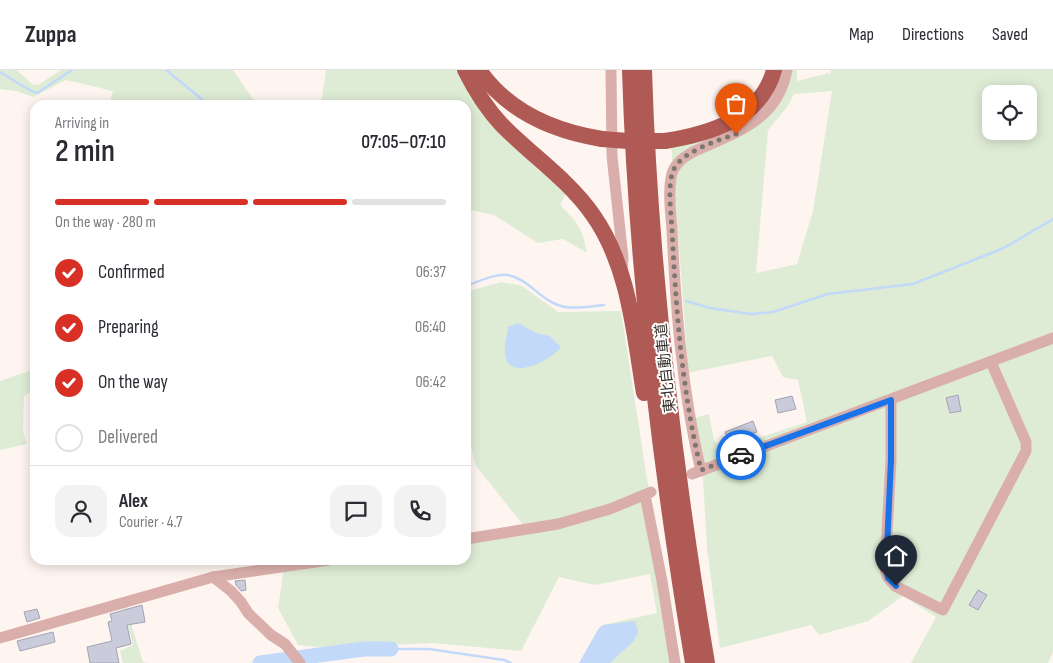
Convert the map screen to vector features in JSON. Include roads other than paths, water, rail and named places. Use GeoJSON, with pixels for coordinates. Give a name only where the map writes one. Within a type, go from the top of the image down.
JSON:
{"type":"FeatureCollection","features":[{"type":"Feature","properties":{"kind":"highway"},"geometry":{"type":"LineString","coordinates":[[465,70],[480,97],[500,122],[573,191],[593,215],[610,243],[621,273],[670,518]]}},
{"type":"Feature","properties":{"kind":"highway"},"geometry":{"type":"LineString","coordinates":[[479,70],[505,100],[527,115],[567,132],[602,135]]}},
{"type":"Feature","properties":{"kind":"highway"},"geometry":{"type":"LineString","coordinates":[[489,70],[503,86],[533,109],[560,121],[628,142],[699,135],[735,120],[761,96],[774,70]]}},
{"type":"Feature","properties":{"kind":"highway","name":"東北自動車道"},"geometry":{"type":"LineString","coordinates":[[630,70],[641,274],[670,518],[692,663]]}},
{"type":"Feature","properties":{"kind":"highway","name":"東北自動車道"},"geometry":{"type":"LineString","coordinates":[[644,70],[647,150],[656,272],[675,446],[707,663]]}},
{"type":"Feature","properties":{"kind":"highway"},"geometry":{"type":"LineString","coordinates":[[656,70],[654,101],[656,272]]}},
{"type":"Feature","properties":{"kind":"highway"},"geometry":{"type":"LineString","coordinates":[[665,137],[722,117],[734,110],[753,93],[764,70]]}},
{"type":"Feature","properties":{"kind":"street"},"geometry":{"type":"LineString","coordinates":[[611,70],[612,156],[623,258],[621,273]]}},
{"type":"Feature","properties":{"kind":"street"},"geometry":{"type":"LineString","coordinates":[[787,70],[780,90],[763,115],[744,130],[691,152],[674,167],[671,176],[671,220],[678,325],[697,472],[1053,338]]}},
{"type":"Feature","properties":{"kind":"street"},"geometry":{"type":"LineString","coordinates":[[891,400],[891,460],[886,569],[888,578],[896,586],[943,610],[1026,451],[1026,442],[991,362]]}},
{"type":"Feature","properties":{"kind":"street"},"geometry":{"type":"LineString","coordinates":[[471,538],[558,524],[610,509],[648,494],[675,663]]}},
{"type":"Feature","properties":{"kind":"street"},"geometry":{"type":"LineString","coordinates":[[0,638],[213,577],[295,565]]}},
{"type":"Feature","properties":{"kind":"street"},"geometry":{"type":"LineString","coordinates":[[213,577],[231,591],[248,613],[270,635],[285,644],[300,663]]}},
{"type":"Feature","properties":{"kind":"water"},"geometry":{"type":"Polygon","coordinates":[[[518,323],[536,333],[550,336],[561,347],[550,357],[533,366],[516,368],[510,365],[505,351],[508,327],[518,323]]]}},
{"type":"Feature","properties":{"kind":"water"},"geometry":{"type":"Polygon","coordinates":[[[635,621],[638,632],[634,641],[610,663],[579,663],[599,628],[603,625],[635,621]]]}},
{"type":"Feature","properties":{"kind":"waterway"},"geometry":{"type":"LineString","coordinates":[[0,72],[37,93],[72,70]]}},
{"type":"Feature","properties":{"kind":"waterway"},"geometry":{"type":"LineString","coordinates":[[166,70],[203,100]]}},
{"type":"Feature","properties":{"kind":"waterway"},"geometry":{"type":"LineString","coordinates":[[686,301],[710,308],[751,314],[773,312],[828,294],[913,284],[1004,248],[1053,219]]}},
{"type":"Feature","properties":{"kind":"waterway"},"geometry":{"type":"LineString","coordinates":[[471,284],[492,277],[508,275],[522,281],[547,300],[561,306],[577,308],[604,305]]}},
{"type":"Feature","properties":{"kind":"waterway"},"geometry":{"type":"LineString","coordinates":[[260,663],[364,649],[391,649]]}},
{"type":"Feature","properties":{"kind":"waterway"},"geometry":{"type":"LineString","coordinates":[[391,649],[429,649],[504,660],[511,663]]}}]}
